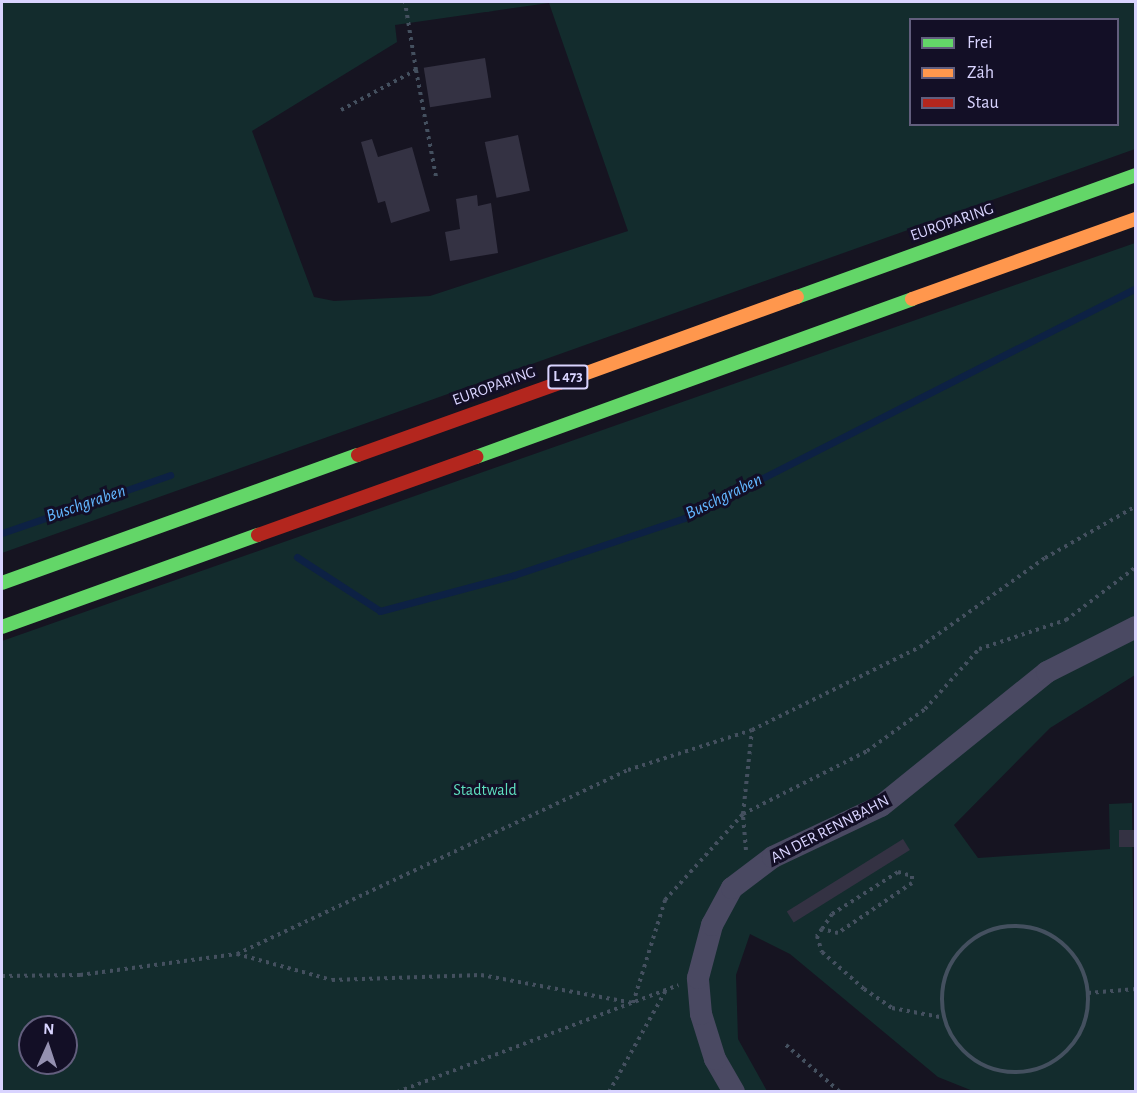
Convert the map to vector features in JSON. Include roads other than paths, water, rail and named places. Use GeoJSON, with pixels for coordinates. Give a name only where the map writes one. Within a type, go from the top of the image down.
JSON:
{"type":"FeatureCollection","features":[{"type":"Feature","properties":{"kind":"main road","name":"EUROPARING"},"geometry":{"type":"LineString","coordinates":[[2,583],[1136,175]]}},
{"type":"Feature","properties":{"kind":"main road","name":"L 473"},"geometry":{"type":"LineString","coordinates":[[2,627],[1136,219]]}},
{"type":"Feature","properties":{"kind":"street","name":"AN DER RENNBAHN"},"geometry":{"type":"LineString","coordinates":[[734,1092],[705,1026],[698,978],[712,925],[747,872],[881,806],[1047,672],[1136,627]]}},
{"type":"Feature","properties":{"kind":"waterway","name":"Buschgraben"},"geometry":{"type":"LineString","coordinates":[[297,557],[380,611],[514,575],[684,518],[1136,288]]}},
{"type":"Feature","properties":{"kind":"waterway","name":"Buschgraben"},"geometry":{"type":"LineString","coordinates":[[2,533],[170,475]]}},
{"type":"Feature","properties":{"kind":"park label","name":"Stadtwald"},"geometry":{"type":"Point","coordinates":[485,790]}}]}
